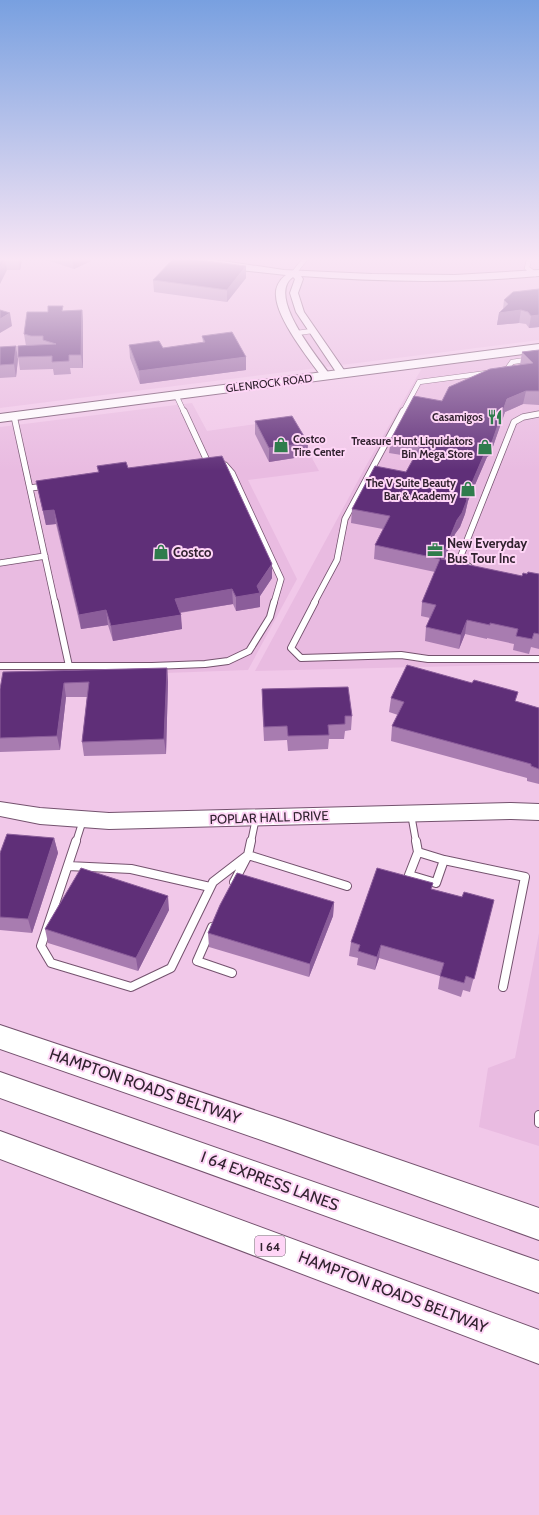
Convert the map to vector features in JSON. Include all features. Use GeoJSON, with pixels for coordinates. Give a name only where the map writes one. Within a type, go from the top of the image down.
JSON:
{"type":"FeatureCollection","features":[{"type":"Feature","properties":{"kind":"highway","name":"HAMPTON ROADS BELTWAY"},"geometry":{"type":"LineString","coordinates":[[0,1037],[284,1134],[539,1224]]}},
{"type":"Feature","properties":{"kind":"highway","name":"I 64 EXPRESS LANES"},"geometry":{"type":"LineString","coordinates":[[0,1085],[539,1277]]}},
{"type":"Feature","properties":{"kind":"highway","name":"HAMPTON ROADS BELTWAY"},"geometry":{"type":"LineString","coordinates":[[0,1145],[539,1347]]}},
{"type":"Feature","properties":{"kind":"street"},"geometry":{"type":"LineString","coordinates":[[295,330],[325,375]]}},
{"type":"Feature","properties":{"kind":"street"},"geometry":{"type":"LineString","coordinates":[[312,331],[341,373]]}},
{"type":"Feature","properties":{"kind":"street","name":"GLENROCK ROAD"},"geometry":{"type":"LineString","coordinates":[[0,418],[539,348]]}},
{"type":"Feature","properties":{"kind":"street","name":"POPLAR HALL DRIVE"},"geometry":{"type":"LineString","coordinates":[[2,813],[109,821],[511,811],[539,812]]}},
{"type":"Feature","properties":{"kind":"lane"},"geometry":{"type":"LineString","coordinates":[[297,333],[312,331]]}},
{"type":"Feature","properties":{"kind":"lane"},"geometry":{"type":"LineString","coordinates":[[539,358],[512,362],[507,369],[419,382],[346,519],[337,560],[291,648],[301,658],[401,655],[428,659],[539,659]]}},
{"type":"Feature","properties":{"kind":"lane"},"geometry":{"type":"LineString","coordinates":[[176,395],[210,465]]}},
{"type":"Feature","properties":{"kind":"lane"},"geometry":{"type":"LineString","coordinates":[[475,568],[463,564],[460,561],[460,558],[514,422],[523,417],[539,414]]}},
{"type":"Feature","properties":{"kind":"lane"},"geometry":{"type":"LineString","coordinates":[[14,416],[69,666]]}},
{"type":"Feature","properties":{"kind":"lane"},"geometry":{"type":"LineString","coordinates":[[0,666],[205,664],[228,661],[249,652],[270,617],[281,579],[232,473],[225,465],[202,466]]}},
{"type":"Feature","properties":{"kind":"lane"},"geometry":{"type":"LineString","coordinates":[[30,488],[51,486]]}},
{"type":"Feature","properties":{"kind":"lane"},"geometry":{"type":"LineString","coordinates":[[0,564],[45,556]]}},
{"type":"Feature","properties":{"kind":"lane"},"geometry":{"type":"LineString","coordinates":[[411,814],[418,852],[409,875],[436,883],[444,860]]}},
{"type":"Feature","properties":{"kind":"lane"},"geometry":{"type":"LineString","coordinates":[[230,889],[248,855],[256,818]]}},
{"type":"Feature","properties":{"kind":"lane"},"geometry":{"type":"LineString","coordinates":[[83,820],[41,946],[51,963],[131,988],[171,968],[213,882],[248,855]]}},
{"type":"Feature","properties":{"kind":"lane"},"geometry":{"type":"LineString","coordinates":[[418,852],[444,860],[525,877],[503,986]]}},
{"type":"Feature","properties":{"kind":"lane"},"geometry":{"type":"LineString","coordinates":[[248,855],[347,886]]}},
{"type":"Feature","properties":{"kind":"lane"},"geometry":{"type":"LineString","coordinates":[[68,866],[130,869],[210,887]]}},
{"type":"Feature","properties":{"kind":"lane"},"geometry":{"type":"LineString","coordinates":[[216,916],[197,961],[232,974]]}},
{"type":"Feature","properties":{"kind":"lane"},"geometry":{"type":"LineString","coordinates":[[539,1115],[539,1123]]}},
{"type":"Feature","properties":{"kind":"shaded area"},"geometry":{"type":"Polygon","coordinates":[[[0,330],[539,330],[539,340],[0,408],[0,330]]]}},
{"type":"Feature","properties":{"kind":"shaded area"},"geometry":{"type":"Polygon","coordinates":[[[539,353],[539,664],[255,671],[367,464],[422,368],[539,353]]]}},
{"type":"Feature","properties":{"kind":"shaded area"},"geometry":{"type":"Polygon","coordinates":[[[192,403],[207,431],[291,419],[319,471],[248,480],[297,579],[248,670],[0,679],[0,427],[192,403]]]}},
{"type":"Feature","properties":{"kind":"shaded area"},"geometry":{"type":"Polygon","coordinates":[[[539,933],[539,1146],[479,1127],[488,1068],[515,1058],[539,933]]]}},
{"type":"Feature","properties":{"kind":"building"},"geometry":{"type":"Polygon","coordinates":[[[25,330],[82,330],[81,355],[69,355],[69,361],[52,362],[52,356],[18,357],[18,346],[56,344],[43,340],[43,336],[31,336],[24,334],[25,330]]]}},
{"type":"Feature","properties":{"kind":"building"},"geometry":{"type":"Polygon","coordinates":[[[232,332],[246,357],[139,371],[129,345],[159,341],[163,348],[205,342],[202,336],[232,332]]]}},
{"type":"Feature","properties":{"kind":"building"},"geometry":{"type":"Polygon","coordinates":[[[16,346],[14,364],[0,365],[0,347],[16,346]]]}},
{"type":"Feature","properties":{"kind":"building"},"geometry":{"type":"Polygon","coordinates":[[[539,350],[539,391],[526,391],[507,399],[492,442],[489,443],[468,492],[470,492],[462,513],[457,520],[441,559],[522,576],[523,573],[527,574],[528,572],[539,574],[539,634],[534,633],[532,639],[516,636],[518,629],[467,620],[461,635],[426,627],[436,605],[422,602],[440,559],[375,545],[390,516],[352,509],[375,466],[406,472],[421,445],[391,439],[414,396],[442,401],[449,387],[490,369],[533,363],[522,352],[539,350]]]}},
{"type":"Feature","properties":{"kind":"building"},"geometry":{"type":"Polygon","coordinates":[[[292,416],[308,443],[269,448],[255,421],[292,416]]]}},
{"type":"Feature","properties":{"kind":"building","name":"Costco"},"geometry":{"type":"Polygon","coordinates":[[[222,456],[272,564],[257,586],[260,593],[236,597],[232,589],[175,599],[181,615],[111,626],[106,610],[79,615],[54,510],[43,511],[36,481],[99,472],[97,466],[126,462],[128,468],[222,456]]]}},
{"type":"Feature","properties":{"kind":"building"},"geometry":{"type":"Polygon","coordinates":[[[407,665],[472,683],[474,680],[518,692],[515,701],[539,708],[539,769],[531,766],[531,764],[392,726],[404,702],[391,698],[407,665]]]}},
{"type":"Feature","properties":{"kind":"building"},"geometry":{"type":"Polygon","coordinates":[[[167,668],[164,739],[82,742],[89,682],[64,683],[57,736],[0,738],[0,689],[3,672],[167,668]]]}},
{"type":"Feature","properties":{"kind":"building"},"geometry":{"type":"Polygon","coordinates":[[[348,687],[352,716],[345,716],[345,724],[328,725],[329,735],[288,736],[287,726],[264,727],[262,689],[348,687]]]}},
{"type":"Feature","properties":{"kind":"building"},"geometry":{"type":"Polygon","coordinates":[[[7,834],[54,838],[28,919],[0,917],[0,853],[7,834]]]}},
{"type":"Feature","properties":{"kind":"building"},"geometry":{"type":"Polygon","coordinates":[[[81,868],[168,896],[136,958],[45,929],[81,868]]]}},
{"type":"Feature","properties":{"kind":"building"},"geometry":{"type":"Polygon","coordinates":[[[377,868],[433,883],[431,889],[462,897],[464,892],[494,900],[474,979],[466,976],[464,983],[440,976],[444,963],[381,945],[377,957],[358,951],[360,945],[351,942],[377,868]]]}},
{"type":"Feature","properties":{"kind":"building"},"geometry":{"type":"Polygon","coordinates":[[[237,873],[334,902],[310,964],[208,933],[220,905],[237,873]]]}},
{"type":"Feature","properties":{"kind":"place","name":"Casamigos"},"geometry":{"type":"Point","coordinates":[495,417]}},
{"type":"Feature","properties":{"kind":"place","name":"Costco Tire Center"},"geometry":{"type":"Point","coordinates":[281,445]}},
{"type":"Feature","properties":{"kind":"place","name":"Treasure Hunt Liquidators Bin Mega Store"},"geometry":{"type":"Point","coordinates":[485,447]}},
{"type":"Feature","properties":{"kind":"place","name":"The V Suite Beauty Bar & Academy"},"geometry":{"type":"Point","coordinates":[468,489]}},
{"type":"Feature","properties":{"kind":"place","name":"New Everyday Bus Tour Inc"},"geometry":{"type":"Point","coordinates":[435,550]}},
{"type":"Feature","properties":{"kind":"place","name":"Costco"},"geometry":{"type":"Point","coordinates":[161,552]}}]}
